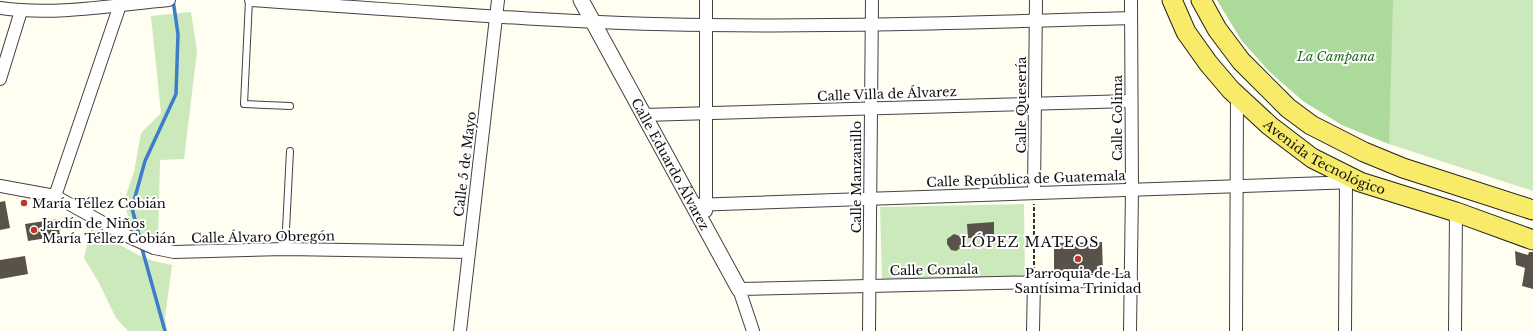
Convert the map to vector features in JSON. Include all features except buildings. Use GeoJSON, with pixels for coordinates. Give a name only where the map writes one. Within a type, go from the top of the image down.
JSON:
{"type":"FeatureCollection","features":[{"type":"Feature","properties":{"kind":"main road","name":"Avenida Tecnológico"},"geometry":{"type":"LineString","coordinates":[[1172,0],[1190,38],[1208,63],[1237,97],[1270,126],[1312,158],[1353,182],[1456,212],[1533,240]]}},
{"type":"Feature","properties":{"kind":"main road","name":"Avenida Tecnológico"},"geometry":{"type":"LineString","coordinates":[[1201,0],[1217,30],[1241,62],[1288,108],[1311,125],[1364,152],[1404,168],[1533,210]]}},
{"type":"Feature","properties":{"kind":"street"},"geometry":{"type":"LineString","coordinates":[[0,8],[21,11],[70,9],[169,0]]}},
{"type":"Feature","properties":{"kind":"street"},"geometry":{"type":"LineString","coordinates":[[250,0],[414,5],[496,16],[593,22],[706,25],[872,25],[1131,18]]}},
{"type":"Feature","properties":{"kind":"street","name":"Calle 5 de Mayo"},"geometry":{"type":"LineString","coordinates":[[460,331],[498,0]]}},
{"type":"Feature","properties":{"kind":"street","name":"Calle Eduardo Álvarez"},"geometry":{"type":"LineString","coordinates":[[581,0],[644,115],[700,204],[707,230],[739,289],[753,331]]}},
{"type":"Feature","properties":{"kind":"street"},"geometry":{"type":"LineString","coordinates":[[700,204],[706,113],[706,0]]}},
{"type":"Feature","properties":{"kind":"street","name":"Calle Manzanillo"},"geometry":{"type":"LineString","coordinates":[[869,331],[872,0]]}},
{"type":"Feature","properties":{"kind":"street","name":"Calle Quesería"},"geometry":{"type":"LineString","coordinates":[[1034,193],[1036,0]]}},
{"type":"Feature","properties":{"kind":"street","name":"Calle Colima"},"geometry":{"type":"LineString","coordinates":[[1130,0],[1132,190],[1130,331]]}},
{"type":"Feature","properties":{"kind":"street"},"geometry":{"type":"LineString","coordinates":[[55,196],[120,5]]}},
{"type":"Feature","properties":{"kind":"street"},"geometry":{"type":"LineString","coordinates":[[0,79],[21,11]]}},
{"type":"Feature","properties":{"kind":"street"},"geometry":{"type":"LineString","coordinates":[[1236,331],[1237,97]]}},
{"type":"Feature","properties":{"kind":"street","name":"Calle Villa de Álvarez"},"geometry":{"type":"LineString","coordinates":[[644,115],[1131,101]]}},
{"type":"Feature","properties":{"kind":"street"},"geometry":{"type":"LineString","coordinates":[[1345,331],[1353,182]]}},
{"type":"Feature","properties":{"kind":"street","name":"Calle República de Guatemala"},"geometry":{"type":"LineString","coordinates":[[700,204],[1353,182]]}},
{"type":"Feature","properties":{"kind":"street","name":"Calle Álvaro Obregón"},"geometry":{"type":"LineString","coordinates":[[0,186],[55,196],[125,235],[154,248],[174,252],[285,249],[469,252]]}},
{"type":"Feature","properties":{"kind":"street"},"geometry":{"type":"LineString","coordinates":[[1455,331],[1456,212]]}},
{"type":"Feature","properties":{"kind":"street","name":"Calle Comala"},"geometry":{"type":"LineString","coordinates":[[739,289],[1130,280]]}},
{"type":"Feature","properties":{"kind":"street"},"geometry":{"type":"LineString","coordinates":[[1034,282],[1034,331]]}},
{"type":"Feature","properties":{"kind":"lane"},"geometry":{"type":"LineString","coordinates":[[250,0],[244,104],[290,106]]}},
{"type":"Feature","properties":{"kind":"lane"},"geometry":{"type":"LineString","coordinates":[[285,249],[290,151]]}},
{"type":"Feature","properties":{"kind":"path"},"geometry":{"type":"LineString","coordinates":[[1034,193],[1034,282]]}},
{"type":"Feature","properties":{"kind":"green space"},"geometry":{"type":"Polygon","coordinates":[[[1217,0],[1533,0],[1533,191],[1389,144],[1342,125],[1303,101],[1269,71],[1242,41],[1217,0]]]}},
{"type":"Feature","properties":{"kind":"green space","name":"La Campana"},"geometry":{"type":"Polygon","coordinates":[[[1217,0],[1393,0],[1389,144],[1342,125],[1303,101],[1269,71],[1242,41],[1217,0]]]}},
{"type":"Feature","properties":{"kind":"green space"},"geometry":{"type":"Polygon","coordinates":[[[191,12],[197,51],[184,159],[160,160],[158,241],[147,240],[128,232],[130,225],[124,201],[134,172],[141,133],[161,113],[151,16],[191,12]]]}},
{"type":"Feature","properties":{"kind":"green space"},"geometry":{"type":"Polygon","coordinates":[[[1024,204],[1025,277],[882,279],[880,207],[1024,204]]]}},
{"type":"Feature","properties":{"kind":"green space"},"geometry":{"type":"Polygon","coordinates":[[[91,228],[138,255],[153,261],[172,265],[165,318],[167,331],[128,331],[116,318],[99,283],[84,258],[91,228]]]}},
{"type":"Feature","properties":{"kind":"waterway"},"geometry":{"type":"LineString","coordinates":[[140,239],[132,208],[145,161],[176,94],[178,34],[173,0]]}},
{"type":"Feature","properties":{"kind":"waterway"},"geometry":{"type":"LineString","coordinates":[[141,245],[165,331]]}},
{"type":"Feature","properties":{"kind":"place","name":"María Téllez Cobián"},"geometry":{"type":"Point","coordinates":[24,203]}},
{"type":"Feature","properties":{"kind":"place","name":"Jardín de Niños María Téllez Cobián"},"geometry":{"type":"Point","coordinates":[34,230]}},
{"type":"Feature","properties":{"kind":"place","name":"Parroquia de La Santísima Trinidad"},"geometry":{"type":"Point","coordinates":[1078,259]}},
{"type":"Feature","properties":{"kind":"district","name":"LÓPEZ MATEOS"},"geometry":{"type":"Point","coordinates":[1030,242]}}]}
